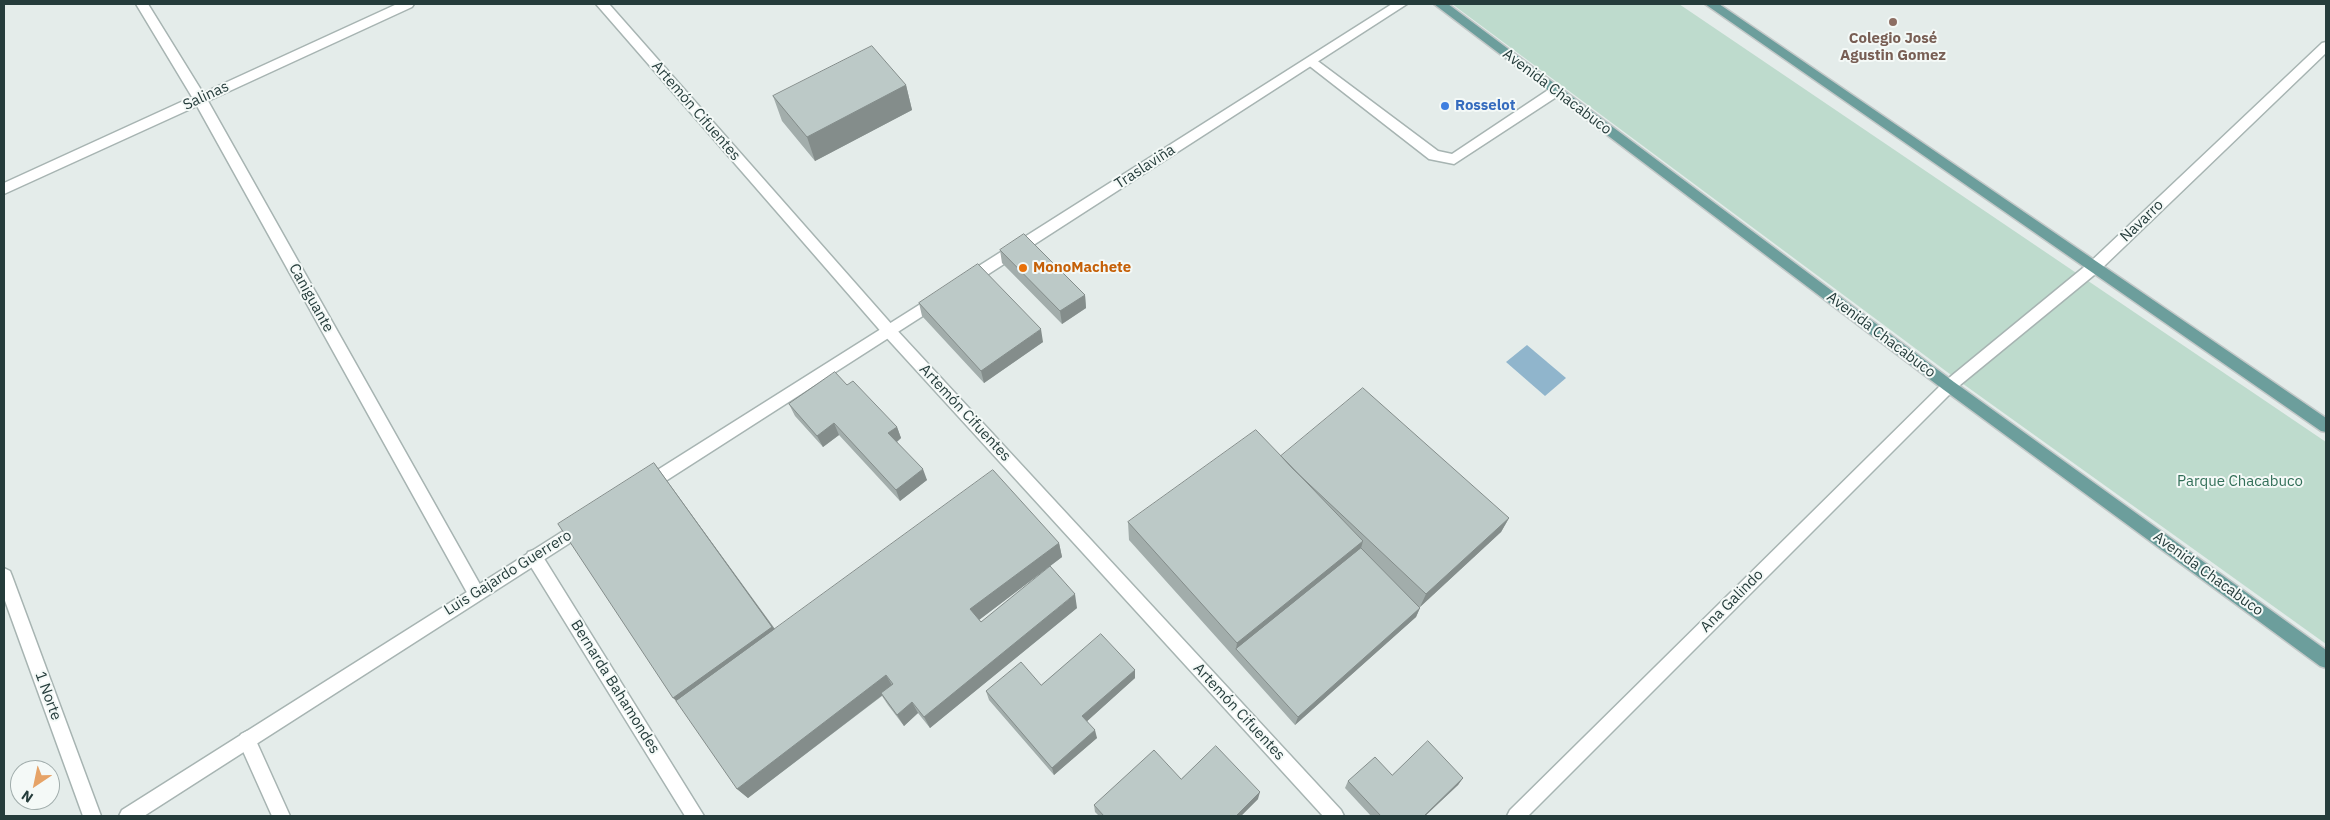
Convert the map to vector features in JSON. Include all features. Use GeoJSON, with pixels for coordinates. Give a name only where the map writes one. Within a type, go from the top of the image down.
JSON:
{"type":"FeatureCollection","features":[{"type":"Feature","properties":{"kind":"main road","name":"Avenida Chacabuco"},"geometry":{"type":"LineString","coordinates":[[1440,4],[1949,386],[2326,660]]}},
{"type":"Feature","properties":{"kind":"main road"},"geometry":{"type":"LineString","coordinates":[[1711,4],[2326,426]]}},
{"type":"Feature","properties":{"kind":"street","name":"Caniguante"},"geometry":{"type":"LineString","coordinates":[[142,4],[200,99],[476,593]]}},
{"type":"Feature","properties":{"kind":"street","name":"Salinas"},"geometry":{"type":"LineString","coordinates":[[4,189],[408,4]]}},
{"type":"Feature","properties":{"kind":"street","name":"Artemón Cifuentes"},"geometry":{"type":"LineString","coordinates":[[602,4],[888,330],[1335,816]]}},
{"type":"Feature","properties":{"kind":"street","name":"Traslaviña"},"geometry":{"type":"LineString","coordinates":[[888,330],[1401,4]]}},
{"type":"Feature","properties":{"kind":"street","name":"Navarro"},"geometry":{"type":"LineString","coordinates":[[1949,386],[2094,267],[2326,46]]}},
{"type":"Feature","properties":{"kind":"street"},"geometry":{"type":"LineString","coordinates":[[1311,61],[1434,155],[1454,160],[1556,91]]}},
{"type":"Feature","properties":{"kind":"street"},"geometry":{"type":"LineString","coordinates":[[633,494],[888,330]]}},
{"type":"Feature","properties":{"kind":"street","name":"Ana Galindo"},"geometry":{"type":"LineString","coordinates":[[1516,816],[1949,386]]}},
{"type":"Feature","properties":{"kind":"street","name":"Luis Gajardo Guerrero"},"geometry":{"type":"LineString","coordinates":[[128,816],[600,515]]}},
{"type":"Feature","properties":{"kind":"street","name":"Bernarda Bahamondes"},"geometry":{"type":"LineString","coordinates":[[534,557],[695,816]]}},
{"type":"Feature","properties":{"kind":"street","name":"1 Norte"},"geometry":{"type":"LineString","coordinates":[[4,576],[92,816]]}},
{"type":"Feature","properties":{"kind":"street"},"geometry":{"type":"LineString","coordinates":[[247,740],[281,816]]}},
{"type":"Feature","properties":{"kind":"green space","name":"Parque Chacabuco"},"geometry":{"type":"Polygon","coordinates":[[[1452,4],[1679,4],[2326,442],[2326,644],[1966,386],[1452,4]]]}},
{"type":"Feature","properties":{"kind":"water"},"geometry":{"type":"Polygon","coordinates":[[[1527,345],[1566,378],[1545,396],[1506,362],[1527,345]]]}},
{"type":"Feature","properties":{"kind":"building"},"geometry":{"type":"Polygon","coordinates":[[[872,46],[906,85],[807,137],[773,96],[872,46]]]}},
{"type":"Feature","properties":{"kind":"building"},"geometry":{"type":"Polygon","coordinates":[[[1024,234],[1085,295],[1060,311],[1000,250],[1024,234]]]}},
{"type":"Feature","properties":{"kind":"building"},"geometry":{"type":"Polygon","coordinates":[[[978,264],[1041,329],[981,371],[919,303],[978,264]]]}},
{"type":"Feature","properties":{"kind":"building"},"geometry":{"type":"Polygon","coordinates":[[[835,372],[847,385],[853,381],[897,427],[888,433],[923,469],[896,490],[834,423],[817,436],[789,404],[835,372]]]}},
{"type":"Feature","properties":{"kind":"building"},"geometry":{"type":"Polygon","coordinates":[[[1363,388],[1509,518],[1426,594],[1281,456],[1363,388]]]}},
{"type":"Feature","properties":{"kind":"building"},"geometry":{"type":"Polygon","coordinates":[[[1256,430],[1363,541],[1237,643],[1128,522],[1256,430]]]}},
{"type":"Feature","properties":{"kind":"building"},"geometry":{"type":"Polygon","coordinates":[[[654,463],[772,627],[673,698],[558,524],[654,463]]]}},
{"type":"Feature","properties":{"kind":"building"},"geometry":{"type":"Polygon","coordinates":[[[993,470],[1059,543],[970,609],[981,622],[1050,566],[1075,594],[924,717],[912,702],[897,715],[881,693],[893,684],[886,675],[737,789],[676,701],[993,470]]]}},
{"type":"Feature","properties":{"kind":"building"},"geometry":{"type":"Polygon","coordinates":[[[1361,548],[1420,608],[1298,717],[1236,649],[1361,548]]]}},
{"type":"Feature","properties":{"kind":"building"},"geometry":{"type":"Polygon","coordinates":[[[1101,634],[1135,670],[1082,716],[1095,730],[1052,768],[986,691],[1021,662],[1041,685],[1101,634]]]}},
{"type":"Feature","properties":{"kind":"building"},"geometry":{"type":"Polygon","coordinates":[[[1428,741],[1463,778],[1424,816],[1381,816],[1348,781],[1375,757],[1392,775],[1428,741]]]}},
{"type":"Feature","properties":{"kind":"building"},"geometry":{"type":"Polygon","coordinates":[[[1216,746],[1260,792],[1236,816],[1104,816],[1094,805],[1154,750],[1181,779],[1216,746]]]}},
{"type":"Feature","properties":{"kind":"place","name":"Colegio José Agustin Gomez"},"geometry":{"type":"Point","coordinates":[1893,22]}},
{"type":"Feature","properties":{"kind":"place","name":"Rosselot"},"geometry":{"type":"Point","coordinates":[1445,106]}},
{"type":"Feature","properties":{"kind":"place","name":"MonoMachete"},"geometry":{"type":"Point","coordinates":[1023,268]}}]}
